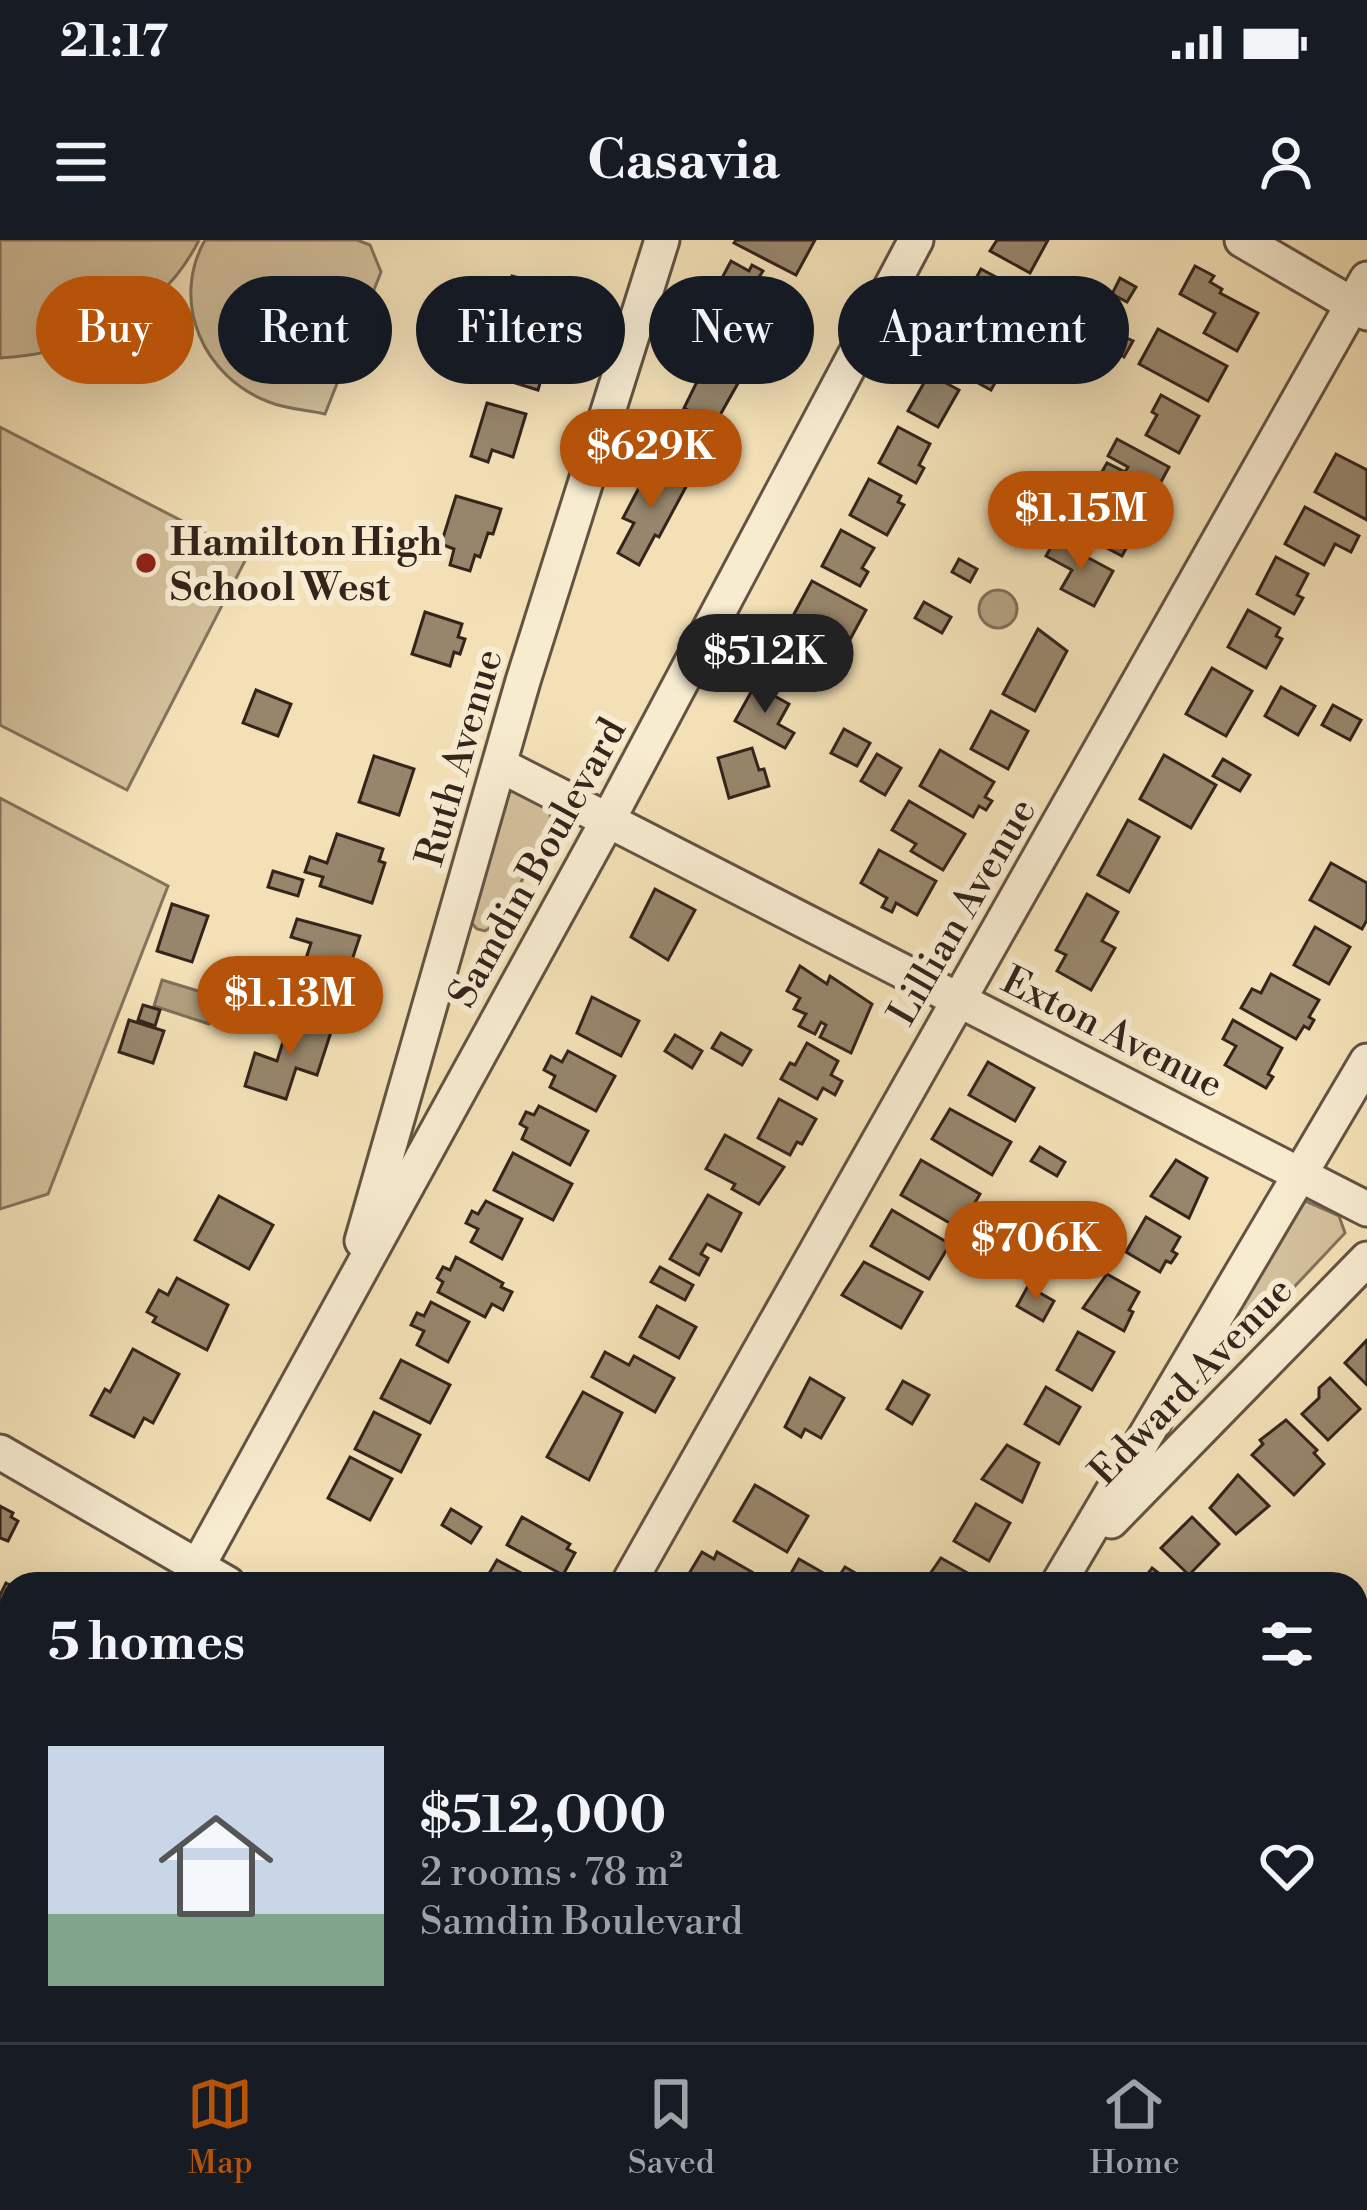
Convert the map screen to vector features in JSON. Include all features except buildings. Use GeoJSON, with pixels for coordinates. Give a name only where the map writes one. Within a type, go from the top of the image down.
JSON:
{"type":"FeatureCollection","features":[{"type":"Feature","properties":{"kind":"street","name":"Ruth Avenue"},"geometry":{"type":"LineString","coordinates":[[344,1300],[500,765],[662,240]]}},
{"type":"Feature","properties":{"kind":"street","name":"Samdin Boulevard"},"geometry":{"type":"LineString","coordinates":[[195,1572],[608,820],[916,240]]}},
{"type":"Feature","properties":{"kind":"street"},"geometry":{"type":"LineString","coordinates":[[1241,240],[1362,299]]}},
{"type":"Feature","properties":{"kind":"street","name":"Lillian Avenue"},"geometry":{"type":"LineString","coordinates":[[635,1572],[1362,299]]}},
{"type":"Feature","properties":{"kind":"street","name":"Exton Avenue"},"geometry":{"type":"LineString","coordinates":[[500,765],[1367,1208]]}},
{"type":"Feature","properties":{"kind":"street"},"geometry":{"type":"LineString","coordinates":[[1065,1572],[1367,1061]]}},
{"type":"Feature","properties":{"kind":"street","name":"Edward Avenue"},"geometry":{"type":"LineString","coordinates":[[1065,1572],[1367,1259]]}},
{"type":"Feature","properties":{"kind":"street"},"geometry":{"type":"LineString","coordinates":[[0,1453],[188,1572]]}},
{"type":"Feature","properties":{"kind":"shaded area"},"geometry":{"type":"Polygon","coordinates":[[[0,240],[199,240],[175,276],[36,276],[36,354],[0,358],[0,240]]]}},
{"type":"Feature","properties":{"kind":"shaded area"},"geometry":{"type":"Polygon","coordinates":[[[205,240],[357,240],[370,245],[381,272],[379,276],[218,276],[218,365],[194,319],[195,264],[205,240]]]}},
{"type":"Feature","properties":{"kind":"shaded area"},"geometry":{"type":"Polygon","coordinates":[[[238,384],[337,384],[325,414],[276,404],[238,384]]]}},
{"type":"Feature","properties":{"kind":"shaded area"},"geometry":{"type":"Polygon","coordinates":[[[0,427],[248,555],[127,790],[0,725],[0,427]]]}},
{"type":"Feature","properties":{"kind":"shaded area"},"geometry":{"type":"Polygon","coordinates":[[[998,590],[1012,595],[1017,609],[1012,623],[998,628],[984,623],[979,609],[984,595],[998,590]]]}},
{"type":"Feature","properties":{"kind":"shaded area"},"geometry":{"type":"Polygon","coordinates":[[[515,790],[547,806],[553,824],[499,922],[485,931],[467,918],[504,795],[515,790]]]}},
{"type":"Feature","properties":{"kind":"shaded area"},"geometry":{"type":"Polygon","coordinates":[[[0,798],[168,886],[48,1194],[0,1209],[0,798]]]}},
{"type":"Feature","properties":{"kind":"shaded area"},"geometry":{"type":"Polygon","coordinates":[[[162,980],[218,997],[217,1015],[209,1024],[154,1006],[162,980]]]}},
{"type":"Feature","properties":{"kind":"shaded area"},"geometry":{"type":"Polygon","coordinates":[[[1305,1201],[1339,1216],[1345,1233],[1264,1319],[1257,1323],[1242,1320],[1237,1308],[1305,1201]]]}},
{"type":"Feature","properties":{"kind":"place","name":"Hamilton High School West"},"geometry":{"type":"Point","coordinates":[146,563]}}]}
